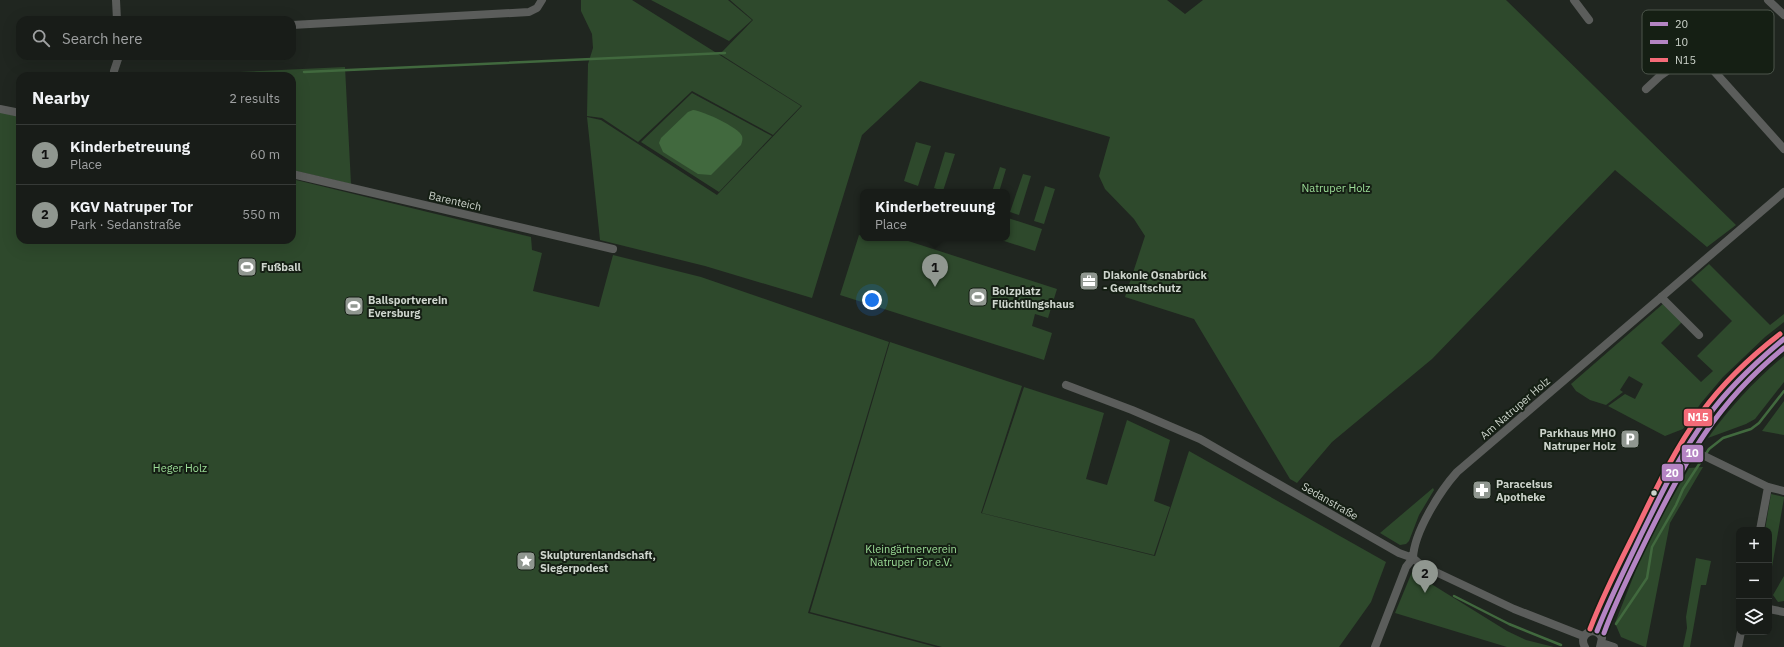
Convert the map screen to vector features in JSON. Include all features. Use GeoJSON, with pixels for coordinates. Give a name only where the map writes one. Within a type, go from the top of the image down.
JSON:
{"type":"FeatureCollection","features":[{"type":"Feature","properties":{"kind":"street"},"geometry":{"type":"LineString","coordinates":[[116,0],[117,16]]}},
{"type":"Feature","properties":{"kind":"street"},"geometry":{"type":"LineString","coordinates":[[296,25],[529,12],[537,8],[542,0]]}},
{"type":"Feature","properties":{"kind":"street"},"geometry":{"type":"LineString","coordinates":[[1574,0],[1589,20]]}},
{"type":"Feature","properties":{"kind":"street"},"geometry":{"type":"LineString","coordinates":[[1768,0],[1784,16]]}},
{"type":"Feature","properties":{"kind":"street"},"geometry":{"type":"LineString","coordinates":[[114,71],[118,60]]}},
{"type":"Feature","properties":{"kind":"street"},"geometry":{"type":"LineString","coordinates":[[1646,89],[1663,74]]}},
{"type":"Feature","properties":{"kind":"street"},"geometry":{"type":"LineString","coordinates":[[1717,74],[1784,149]]}},
{"type":"Feature","properties":{"kind":"street"},"geometry":{"type":"LineString","coordinates":[[0,109],[16,112]]}},
{"type":"Feature","properties":{"kind":"street","name":"Barenteich"},"geometry":{"type":"LineString","coordinates":[[296,175],[614,249]]}},
{"type":"Feature","properties":{"kind":"street","name":"Am Natruper Holz"},"geometry":{"type":"LineString","coordinates":[[1374,647],[1406,567],[1413,558],[1414,548],[1434,502],[1457,472],[1784,192]]}},
{"type":"Feature","properties":{"kind":"street"},"geometry":{"type":"LineString","coordinates":[[1661,297],[1699,335]]}},
{"type":"Feature","properties":{"kind":"street"},"geometry":{"type":"LineString","coordinates":[[1596,631],[1616,585],[1686,447],[1712,410],[1733,386],[1784,339]]}},
{"type":"Feature","properties":{"kind":"street","name":"Sedanstraße"},"geometry":{"type":"LineString","coordinates":[[1066,386],[1132,410],[1200,440],[1400,553],[1413,558],[1421,565],[1475,592],[1583,636]]}},
{"type":"Feature","properties":{"kind":"street"},"geometry":{"type":"LineString","coordinates":[[1686,447],[1768,487],[1784,491]]}},
{"type":"Feature","properties":{"kind":"street"},"geometry":{"type":"LineString","coordinates":[[1761,527],[1768,487]]}},
{"type":"Feature","properties":{"kind":"street"},"geometry":{"type":"LineString","coordinates":[[1772,610],[1784,612]]}},
{"type":"Feature","properties":{"kind":"street"},"geometry":{"type":"LineString","coordinates":[[1585,647],[1582,640],[1583,636],[1589,631],[1596,631],[1601,634],[1601,645],[1614,647]]}},
{"type":"Feature","properties":{"kind":"street"},"geometry":{"type":"LineString","coordinates":[[1738,647],[1740,635]]}},
{"type":"Feature","properties":{"kind":"green space"},"geometry":{"type":"Polygon","coordinates":[[[581,0],[632,0],[801,106],[773,135],[692,91],[638,142],[602,118],[587,116],[588,64],[593,48],[592,34],[581,11],[581,0]]]}},
{"type":"Feature","properties":{"kind":"green space"},"geometry":{"type":"Polygon","coordinates":[[[651,0],[728,0],[752,20],[729,41],[651,0]]]}},
{"type":"Feature","properties":{"kind":"green space","name":"Natruper Holz"},"geometry":{"type":"Polygon","coordinates":[[[730,0],[1167,0],[1185,14],[1203,0],[1506,0],[1736,225],[1707,247],[1615,170],[1432,359],[1332,442],[1297,483],[1290,479],[1194,319],[1125,297],[1145,236],[1134,219],[1105,189],[1099,176],[1110,137],[920,81],[862,135],[812,298],[705,266],[600,240],[587,117],[601,120],[717,195],[802,106],[720,54],[753,20],[730,0]]]}},
{"type":"Feature","properties":{"kind":"green space"},"geometry":{"type":"Polygon","coordinates":[[[345,67],[351,184],[296,171],[296,72],[239,72],[345,67]]]}},
{"type":"Feature","properties":{"kind":"green space"},"geometry":{"type":"Polygon","coordinates":[[[692,93],[772,136],[719,192],[641,142],[692,93]]]}},
{"type":"Feature","properties":{"kind":"green space","name":"Heger Holz"},"geometry":{"type":"Polygon","coordinates":[[[0,111],[16,115],[16,244],[296,244],[296,180],[531,237],[532,250],[542,253],[533,291],[599,307],[613,255],[701,277],[889,342],[808,613],[936,647],[0,647],[0,111]]]}},
{"type":"Feature","properties":{"kind":"green space"},"geometry":{"type":"Polygon","coordinates":[[[916,142],[931,146],[918,186],[904,181],[916,142]]]}},
{"type":"Feature","properties":{"kind":"green space"},"geometry":{"type":"Polygon","coordinates":[[[945,152],[955,154],[944,189],[934,188],[945,152]]]}},
{"type":"Feature","properties":{"kind":"green space"},"geometry":{"type":"Polygon","coordinates":[[[1000,167],[1006,169],[1000,189],[993,189],[1000,167]]]}},
{"type":"Feature","properties":{"kind":"green space"},"geometry":{"type":"Polygon","coordinates":[[[1023,174],[1031,176],[1019,215],[1010,212],[1023,174]]]}},
{"type":"Feature","properties":{"kind":"green space"},"geometry":{"type":"Polygon","coordinates":[[[1045,186],[1055,189],[1044,224],[1034,221],[1045,186]]]}},
{"type":"Feature","properties":{"kind":"green space"},"geometry":{"type":"Polygon","coordinates":[[[1010,219],[1042,229],[1035,251],[1004,241],[1010,241],[1010,219]]]}},
{"type":"Feature","properties":{"kind":"green space"},"geometry":{"type":"Polygon","coordinates":[[[859,235],[860,241],[908,241],[1057,289],[1048,318],[1035,314],[1032,326],[1052,333],[1044,360],[840,295],[859,235]]]}},
{"type":"Feature","properties":{"kind":"green space"},"geometry":{"type":"Polygon","coordinates":[[[1709,264],[1770,325],[1784,314],[1784,322],[1765,337],[1723,377],[1701,403],[1683,429],[1665,436],[1608,406],[1625,394],[1635,399],[1643,384],[1629,376],[1620,390],[1623,392],[1606,405],[1590,400],[1576,391],[1571,384],[1664,303],[1682,322],[1661,343],[1701,382],[1713,371],[1697,356],[1732,321],[1691,280],[1709,264]]]}},
{"type":"Feature","properties":{"kind":"green space","name":"Kleingärtnerverein Natruper Tor e.V."},"geometry":{"type":"Polygon","coordinates":[[[890,342],[1022,386],[981,513],[1155,556],[1189,451],[1386,562],[1371,602],[1339,647],[942,647],[810,612],[890,342]]]}},
{"type":"Feature","properties":{"kind":"green space"},"geometry":{"type":"Polygon","coordinates":[[[1784,356],[1784,382],[1755,419],[1746,424],[1708,438],[1743,394],[1784,356]]]}},
{"type":"Feature","properties":{"kind":"green space"},"geometry":{"type":"Polygon","coordinates":[[[1024,387],[1104,413],[1086,479],[1107,485],[1127,420],[1170,440],[1154,501],[1170,507],[1154,555],[982,513],[1024,387]]]}},
{"type":"Feature","properties":{"kind":"green space"},"geometry":{"type":"Polygon","coordinates":[[[1784,401],[1784,435],[1762,431],[1784,401]]]}},
{"type":"Feature","properties":{"kind":"green space"},"geometry":{"type":"Polygon","coordinates":[[[1703,467],[1670,523],[1645,647],[1621,637],[1615,623],[1647,542],[1689,468],[1703,467]]]}},
{"type":"Feature","properties":{"kind":"green space"},"geometry":{"type":"Polygon","coordinates":[[[1433,488],[1434,490],[1419,515],[1409,541],[1406,544],[1400,545],[1380,533],[1433,488]]]}},
{"type":"Feature","properties":{"kind":"green space"},"geometry":{"type":"Polygon","coordinates":[[[1771,494],[1784,497],[1772,567],[1772,527],[1766,527],[1771,494]]]}},
{"type":"Feature","properties":{"kind":"green space"},"geometry":{"type":"Polygon","coordinates":[[[1696,558],[1711,561],[1706,585],[1701,585],[1690,647],[1683,647],[1687,628],[1686,617],[1696,558]]]}},
{"type":"Feature","properties":{"kind":"green space"},"geometry":{"type":"Polygon","coordinates":[[[1412,572],[1507,631],[1526,640],[1554,647],[1507,647],[1395,613],[1412,572]]]}},
{"type":"Feature","properties":{"kind":"green space"},"geometry":{"type":"Polygon","coordinates":[[[1784,576],[1784,601],[1778,602],[1773,595],[1784,576]]]}},
{"type":"Feature","properties":{"kind":"shaded area"},"geometry":{"type":"Polygon","coordinates":[[[693,110],[720,120],[734,128],[742,136],[741,145],[711,175],[698,174],[663,152],[659,143],[661,138],[688,112],[693,110]]]}},
{"type":"Feature","properties":{"kind":"waterway"},"geometry":{"type":"LineString","coordinates":[[304,72],[725,53]]}},
{"type":"Feature","properties":{"kind":"waterway"},"geometry":{"type":"LineString","coordinates":[[1616,624],[1647,578],[1652,547],[1676,505],[1683,489],[1709,449],[1723,438],[1751,429],[1759,423],[1784,391]]}},
{"type":"Feature","properties":{"kind":"waterway"},"geometry":{"type":"LineString","coordinates":[[1454,596],[1509,624],[1561,645]]}},
{"type":"Feature","properties":{"kind":"transit line","name":"N15"},"geometry":{"type":"LineString","coordinates":[[1590,629],[1611,580],[1658,486],[1691,427],[1709,402],[1728,381],[1748,361],[1780,334]]}},
{"type":"Feature","properties":{"kind":"transit line","name":"20"},"geometry":{"type":"LineString","coordinates":[[1597,631],[1641,535],[1687,447],[1714,408],[1733,386],[1784,339]]}},
{"type":"Feature","properties":{"kind":"transit line","name":"10"},"geometry":{"type":"LineString","coordinates":[[1604,633],[1636,560],[1690,457],[1721,411],[1739,390],[1784,348]]}},
{"type":"Feature","properties":{"kind":"place","name":"Fußball"},"geometry":{"type":"Point","coordinates":[247,267]}},
{"type":"Feature","properties":{"kind":"place","name":"Diakonie Osnabrück - Gewaltschutz"},"geometry":{"type":"Point","coordinates":[1089,281]}},
{"type":"Feature","properties":{"kind":"place","name":"Kinderbetreuung"},"geometry":{"type":"Point","coordinates":[935,287]}},
{"type":"Feature","properties":{"kind":"place","name":"Bolzplatz Flüchtlingshaus"},"geometry":{"type":"Point","coordinates":[978,297]}},
{"type":"Feature","properties":{"kind":"place","name":"Ballsportverein Eversburg"},"geometry":{"type":"Point","coordinates":[354,306]}},
{"type":"Feature","properties":{"kind":"place","name":"Parkhaus MHO Natruper Holz"},"geometry":{"type":"Point","coordinates":[1630,439]}},
{"type":"Feature","properties":{"kind":"place","name":"Paracelsus Apotheke"},"geometry":{"type":"Point","coordinates":[1482,490]}},
{"type":"Feature","properties":{"kind":"place","name":"Skulpturenlandschaft, Siegerpodest"},"geometry":{"type":"Point","coordinates":[526,561]}},
{"type":"Feature","properties":{"kind":"place","name":"KGV Natruper Tor"},"geometry":{"type":"Point","coordinates":[1425,593]}}]}
